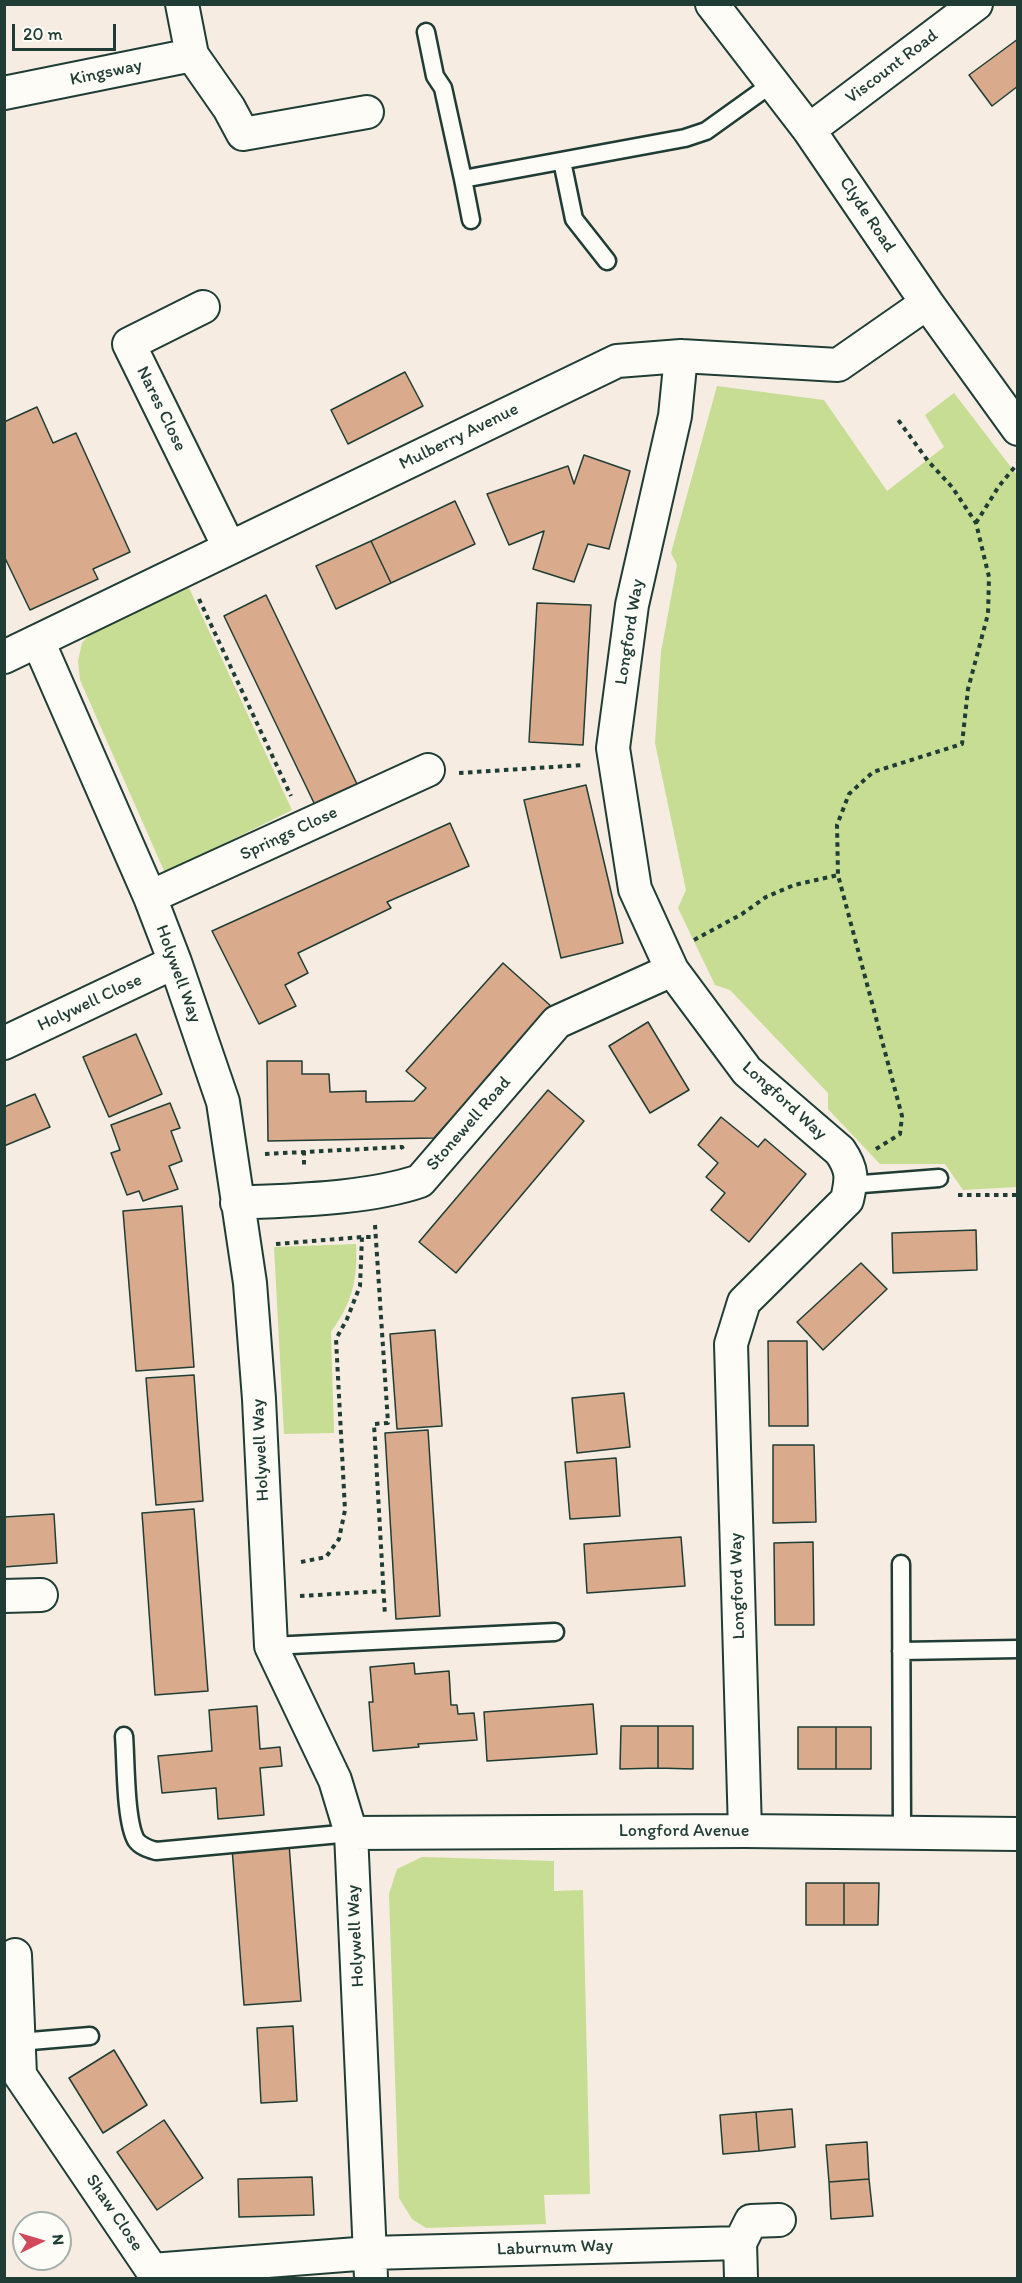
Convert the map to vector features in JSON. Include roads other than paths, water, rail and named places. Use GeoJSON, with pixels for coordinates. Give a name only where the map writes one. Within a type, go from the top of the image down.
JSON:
{"type":"FeatureCollection","features":[{"type":"Feature","properties":{"kind":"street"},"geometry":{"type":"LineString","coordinates":[[182,4],[192,55],[229,108],[243,134],[367,112]]}},
{"type":"Feature","properties":{"kind":"street","name":"Clyde Road"},"geometry":{"type":"LineString","coordinates":[[712,4],[809,129],[927,303],[1017,429]]}},
{"type":"Feature","properties":{"kind":"street","name":"Viscount Road"},"geometry":{"type":"LineString","coordinates":[[809,129],[976,4]]}},
{"type":"Feature","properties":{"kind":"street","name":"Kingsway"},"geometry":{"type":"LineString","coordinates":[[4,93],[192,55]]}},
{"type":"Feature","properties":{"kind":"street","name":"Mulberry Avenue"},"geometry":{"type":"LineString","coordinates":[[4,657],[616,361],[681,356],[838,364],[927,303]]}},
{"type":"Feature","properties":{"kind":"street","name":"Nares Close"},"geometry":{"type":"LineString","coordinates":[[203,307],[129,344],[229,547]]}},
{"type":"Feature","properties":{"kind":"street","name":"Longford Way"},"geometry":{"type":"LineString","coordinates":[[681,356],[675,416],[632,605],[613,748],[635,889],[668,963],[747,1071],[840,1151],[851,1175],[847,1200],[744,1302],[731,1344],[745,1831]]}},
{"type":"Feature","properties":{"kind":"street","name":"Holywell Way"},"geometry":{"type":"LineString","coordinates":[[38,641],[150,897],[223,1102],[250,1282],[271,1646],[335,1780],[351,1833],[371,2266]]}},
{"type":"Feature","properties":{"kind":"street","name":"Springs Close"},"geometry":{"type":"LineString","coordinates":[[150,897],[428,770]]}},
{"type":"Feature","properties":{"kind":"street","name":"Holywell Close"},"geometry":{"type":"LineString","coordinates":[[4,1043],[175,962]]}},
{"type":"Feature","properties":{"kind":"street","name":"Stonewell Road"},"geometry":{"type":"LineString","coordinates":[[237,1203],[290,1201],[391,1188],[420,1180],[557,1022],[668,963]]}},
{"type":"Feature","properties":{"kind":"street"},"geometry":{"type":"LineString","coordinates":[[4,1596],[41,1594]]}},
{"type":"Feature","properties":{"kind":"street","name":"Longford Avenue"},"geometry":{"type":"LineString","coordinates":[[351,1833],[745,1831],[1017,1834]]}},
{"type":"Feature","properties":{"kind":"street","name":"Shaw Close"},"geometry":{"type":"LineString","coordinates":[[15,1955],[20,2075],[152,2270],[371,2266]]}},
{"type":"Feature","properties":{"kind":"street"},"geometry":{"type":"LineString","coordinates":[[741,2278],[740,2243],[751,2222],[779,2220]]}},
{"type":"Feature","properties":{"kind":"street","name":"Laburnum Way"},"geometry":{"type":"LineString","coordinates":[[371,2266],[740,2243]]}},
{"type":"Feature","properties":{"kind":"lane"},"geometry":{"type":"LineString","coordinates":[[426,32],[435,76],[443,88],[471,220]]}},
{"type":"Feature","properties":{"kind":"lane"},"geometry":{"type":"LineString","coordinates":[[463,179],[685,138],[706,130],[772,83]]}},
{"type":"Feature","properties":{"kind":"lane"},"geometry":{"type":"LineString","coordinates":[[562,160],[574,219],[607,261]]}},
{"type":"Feature","properties":{"kind":"lane"},"geometry":{"type":"LineString","coordinates":[[851,1175],[939,1178]]}},
{"type":"Feature","properties":{"kind":"lane"},"geometry":{"type":"LineString","coordinates":[[901,1564],[903,1832]]}},
{"type":"Feature","properties":{"kind":"lane"},"geometry":{"type":"LineString","coordinates":[[271,1646],[555,1632]]}},
{"type":"Feature","properties":{"kind":"lane"},"geometry":{"type":"LineString","coordinates":[[900,1651],[1017,1649]]}},
{"type":"Feature","properties":{"kind":"lane"},"geometry":{"type":"LineString","coordinates":[[124,1736],[130,1825],[136,1841],[145,1848],[156,1851],[351,1833]]}},
{"type":"Feature","properties":{"kind":"lane"},"geometry":{"type":"LineString","coordinates":[[19,2043],[90,2036]]}}]}
